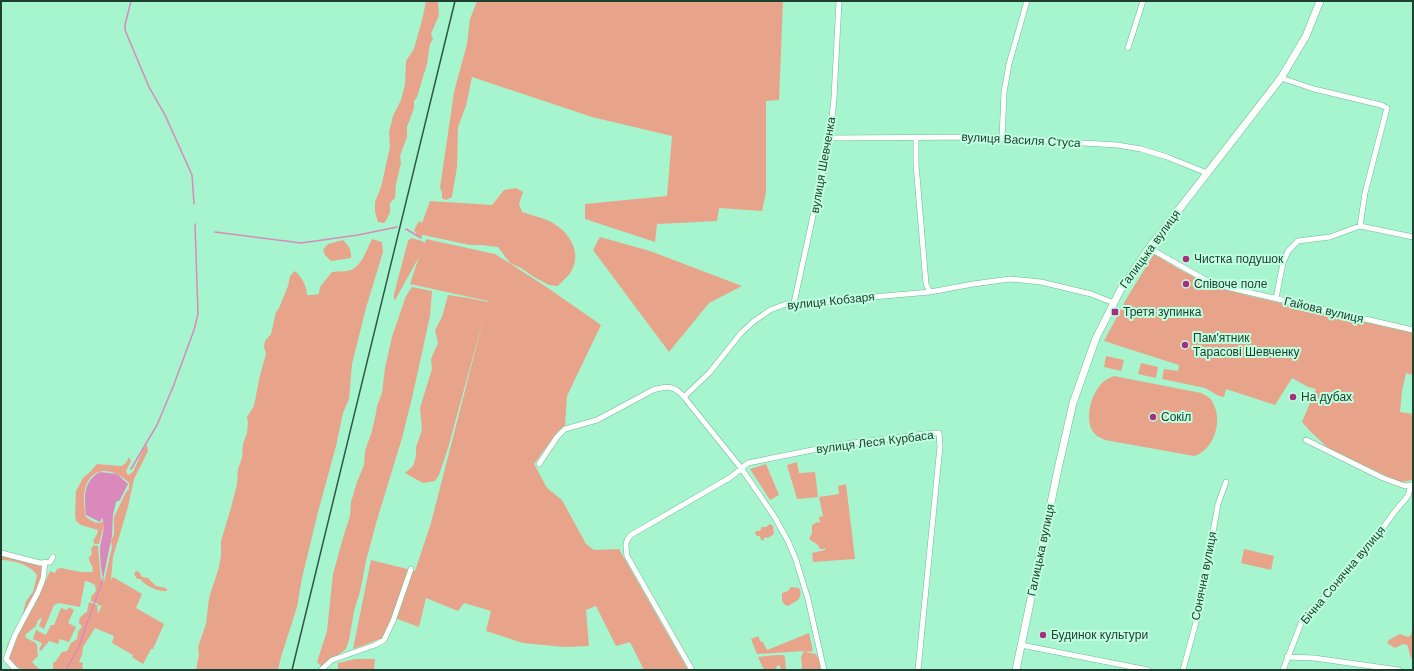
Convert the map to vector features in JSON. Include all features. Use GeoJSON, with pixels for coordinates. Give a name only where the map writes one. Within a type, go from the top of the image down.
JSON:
{"type":"FeatureCollection","features":[{"type":"Feature","properties":{"kind":"street","name":"вулиця Шевченка"},"geometry":{"type":"LineString","coordinates":[[794,303],[830,138],[834,98],[839,1]]}},
{"type":"Feature","properties":{"kind":"street"},"geometry":{"type":"LineString","coordinates":[[1002,139],[1004,92],[1017,35],[1027,1]]}},
{"type":"Feature","properties":{"kind":"street"},"geometry":{"type":"LineString","coordinates":[[1128,48],[1143,1]]}},
{"type":"Feature","properties":{"kind":"street","name":"Галицька вулиця"},"geometry":{"type":"LineString","coordinates":[[1016,670],[1073,403],[1096,338],[1122,289],[1149,248],[1281,78],[1306,36],[1320,1]]}},
{"type":"Feature","properties":{"kind":"street"},"geometry":{"type":"LineString","coordinates":[[1281,78],[1314,89],[1381,105],[1387,108],[1365,193],[1360,226]]}},
{"type":"Feature","properties":{"kind":"street","name":"вулиця Василя Стуса"},"geometry":{"type":"LineString","coordinates":[[830,138],[916,137],[1002,139],[1117,145],[1141,149],[1167,156],[1207,173]]}},
{"type":"Feature","properties":{"kind":"street"},"geometry":{"type":"LineString","coordinates":[[916,137],[916,164],[926,284],[930,292]]}},
{"type":"Feature","properties":{"kind":"street"},"geometry":{"type":"LineString","coordinates":[[1276,298],[1283,263],[1288,251],[1298,241],[1330,237],[1360,226],[1413,237]]}},
{"type":"Feature","properties":{"kind":"street","name":"Гайова вулиця"},"geometry":{"type":"LineString","coordinates":[[1149,248],[1204,279],[1226,287],[1413,330]]}},
{"type":"Feature","properties":{"kind":"street","name":"вулиця Кобзаря"},"geometry":{"type":"LineString","coordinates":[[684,397],[710,372],[741,333],[753,322],[770,310],[786,304],[930,292],[1010,279],[1041,282],[1091,294],[1114,303]]}},
{"type":"Feature","properties":{"kind":"street"},"geometry":{"type":"LineString","coordinates":[[538,464],[557,437],[565,429],[596,420],[653,390],[670,387],[679,391],[741,468],[774,516],[788,541],[796,560],[808,599],[824,670]]}},
{"type":"Feature","properties":{"kind":"street","name":"вулиця Леся Курбаса"},"geometry":{"type":"LineString","coordinates":[[692,670],[627,556],[625,543],[631,535],[730,477],[748,463],[837,445],[939,433],[939,454],[918,670]]}},
{"type":"Feature","properties":{"kind":"street","name":"Бічна Сонячна вулиця"},"geometry":{"type":"LineString","coordinates":[[1283,670],[1302,621],[1312,609],[1329,594],[1376,536],[1408,496],[1412,485],[1405,486],[1383,478],[1306,440]]}},
{"type":"Feature","properties":{"kind":"street","name":"Сонячна вулиця"},"geometry":{"type":"LineString","coordinates":[[1183,670],[1199,611],[1218,504],[1226,482]]}},
{"type":"Feature","properties":{"kind":"street"},"geometry":{"type":"LineString","coordinates":[[1,553],[45,563],[50,562],[53,557]]}},
{"type":"Feature","properties":{"kind":"street"},"geometry":{"type":"LineString","coordinates":[[16,670],[6,659],[15,635],[38,592],[43,579],[45,563]]}},
{"type":"Feature","properties":{"kind":"street"},"geometry":{"type":"LineString","coordinates":[[321,670],[332,660],[375,645],[384,640],[393,621],[411,569]]}},
{"type":"Feature","properties":{"kind":"street"},"geometry":{"type":"LineString","coordinates":[[1021,645],[1148,670]]}},
{"type":"Feature","properties":{"kind":"street"},"geometry":{"type":"LineString","coordinates":[[1287,657],[1314,658],[1399,670]]}},
{"type":"Feature","properties":{"kind":"shaded area"},"geometry":{"type":"Polygon","coordinates":[[[426,1],[438,1],[439,15],[431,34],[433,39],[430,44],[427,64],[417,97],[414,101],[414,108],[407,127],[407,137],[400,156],[401,163],[396,184],[395,198],[390,203],[390,212],[386,221],[384,223],[378,222],[375,212],[375,202],[381,187],[390,147],[389,132],[393,116],[401,100],[405,85],[406,61],[414,49],[426,1]]]}},
{"type":"Feature","properties":{"kind":"shaded area"},"geometry":{"type":"Polygon","coordinates":[[[477,1],[783,1],[779,100],[766,101],[766,192],[762,211],[719,208],[717,221],[657,224],[655,242],[585,219],[585,204],[667,196],[672,136],[592,117],[472,77],[466,106],[458,127],[457,167],[452,197],[446,200],[442,198],[440,188],[454,92],[467,44],[470,19],[477,1]]]}},
{"type":"Feature","properties":{"kind":"shaded area"},"geometry":{"type":"Polygon","coordinates":[[[516,188],[523,192],[519,204],[522,212],[549,221],[556,225],[572,242],[575,256],[574,264],[570,274],[558,286],[549,285],[510,263],[498,247],[470,245],[423,235],[421,237],[417,235],[414,230],[419,221],[422,223],[430,201],[492,205],[504,190],[516,188]]]}},
{"type":"Feature","properties":{"kind":"shaded area"},"geometry":{"type":"Polygon","coordinates":[[[600,237],[650,251],[742,286],[709,303],[669,352],[593,250],[600,237]]]}},
{"type":"Feature","properties":{"kind":"shaded area"},"geometry":{"type":"Polygon","coordinates":[[[411,238],[425,243],[426,239],[495,254],[548,288],[601,325],[567,396],[565,426],[558,431],[534,464],[547,488],[562,500],[586,544],[594,550],[619,549],[688,670],[644,670],[630,642],[616,646],[596,606],[586,610],[589,646],[564,647],[523,643],[486,631],[491,611],[464,603],[458,611],[426,598],[419,627],[392,617],[383,638],[353,649],[371,560],[415,571],[431,523],[488,301],[410,284],[419,257],[394,300],[394,294],[408,241],[411,238]]]}},
{"type":"Feature","properties":{"kind":"shaded area"},"geometry":{"type":"Polygon","coordinates":[[[372,239],[382,242],[383,252],[366,308],[352,364],[349,399],[343,413],[336,446],[318,512],[302,578],[297,607],[278,670],[196,670],[199,654],[198,647],[206,624],[209,598],[219,567],[221,541],[237,484],[238,469],[242,458],[243,444],[247,433],[247,417],[254,406],[266,354],[264,347],[265,341],[271,334],[276,312],[288,286],[290,276],[295,271],[305,284],[307,295],[319,294],[320,287],[332,272],[349,271],[358,265],[372,239]]]}},
{"type":"Feature","properties":{"kind":"shaded area"},"geometry":{"type":"Polygon","coordinates":[[[343,240],[351,252],[351,258],[331,261],[325,255],[323,250],[328,244],[343,240]]]}},
{"type":"Feature","properties":{"kind":"shaded area"},"geometry":{"type":"Polygon","coordinates":[[[1154,254],[1202,281],[1245,295],[1413,333],[1413,375],[1406,373],[1402,391],[1400,412],[1413,414],[1413,480],[1401,482],[1328,448],[1302,422],[1316,389],[1308,387],[1292,378],[1275,405],[1226,389],[1224,397],[1219,396],[1205,388],[1162,379],[1164,369],[1178,371],[1179,365],[1104,341],[1128,296],[1154,254]]]}},
{"type":"Feature","properties":{"kind":"shaded area"},"geometry":{"type":"Polygon","coordinates":[[[412,287],[432,291],[430,316],[412,398],[402,438],[366,561],[346,649],[322,667],[317,662],[327,631],[333,574],[350,516],[351,502],[364,465],[365,451],[382,393],[385,368],[392,337],[406,296],[412,287]]]}},
{"type":"Feature","properties":{"kind":"shaded area"},"geometry":{"type":"Polygon","coordinates":[[[448,295],[488,302],[448,448],[439,475],[435,481],[423,483],[405,473],[413,466],[416,456],[416,447],[422,430],[420,408],[432,369],[431,359],[438,343],[435,330],[442,317],[448,295]]]}},
{"type":"Feature","properties":{"kind":"shaded area"},"geometry":{"type":"Polygon","coordinates":[[[1106,356],[1124,360],[1121,371],[1104,367],[1106,356]]]}},
{"type":"Feature","properties":{"kind":"shaded area"},"geometry":{"type":"Polygon","coordinates":[[[1141,363],[1158,367],[1156,378],[1138,374],[1141,363]]]}},
{"type":"Feature","properties":{"kind":"shaded area","name":"Сокіл"},"geometry":{"type":"Polygon","coordinates":[[[1114,376],[1201,393],[1206,396],[1213,403],[1217,418],[1215,434],[1207,448],[1194,456],[1105,440],[1097,436],[1091,429],[1089,423],[1092,401],[1101,384],[1114,376]]]}},
{"type":"Feature","properties":{"kind":"shaded area"},"geometry":{"type":"Polygon","coordinates":[[[147,445],[148,451],[134,479],[128,507],[113,557],[111,580],[113,577],[142,594],[136,608],[164,624],[153,649],[151,649],[143,664],[132,657],[133,655],[112,643],[114,636],[95,628],[83,647],[79,662],[83,663],[82,670],[53,670],[53,663],[62,652],[67,651],[71,643],[77,639],[78,632],[82,626],[79,623],[80,618],[87,612],[89,602],[97,605],[98,614],[102,605],[99,606],[91,601],[91,597],[96,591],[95,585],[89,582],[82,580],[85,581],[80,607],[59,603],[54,605],[44,629],[39,626],[42,618],[38,620],[36,626],[25,635],[26,638],[36,643],[37,646],[38,656],[32,662],[39,669],[45,670],[22,670],[18,667],[10,665],[5,657],[7,646],[22,617],[26,601],[33,592],[37,575],[26,566],[1,560],[1,555],[40,565],[43,580],[33,606],[34,607],[50,571],[55,573],[57,569],[61,568],[81,572],[92,572],[93,568],[89,557],[92,554],[91,549],[94,545],[98,546],[101,579],[104,582],[112,547],[111,541],[114,534],[114,517],[126,492],[129,489],[129,483],[118,474],[104,471],[91,477],[85,488],[84,503],[86,517],[94,522],[100,523],[103,521],[104,525],[99,544],[95,544],[93,541],[98,530],[81,525],[76,521],[76,491],[83,478],[97,464],[121,466],[126,463],[129,457],[131,461],[126,471],[128,475],[133,472],[144,448],[147,445]]]}},
{"type":"Feature","properties":{"kind":"shaded area"},"geometry":{"type":"Polygon","coordinates":[[[797,462],[799,473],[815,472],[818,497],[797,499],[787,465],[797,462]]]}},
{"type":"Feature","properties":{"kind":"shaded area"},"geometry":{"type":"Polygon","coordinates":[[[766,464],[779,495],[770,500],[750,469],[766,464]]]}},
{"type":"Feature","properties":{"kind":"shaded area"},"geometry":{"type":"Polygon","coordinates":[[[100,472],[117,474],[128,484],[120,500],[116,502],[113,515],[112,536],[103,579],[100,546],[104,526],[102,518],[100,522],[86,515],[85,503],[86,490],[90,480],[94,475],[100,472]]]}},
{"type":"Feature","properties":{"kind":"shaded area"},"geometry":{"type":"Polygon","coordinates":[[[846,484],[855,559],[813,562],[812,553],[825,550],[825,548],[820,549],[818,545],[809,539],[812,533],[812,525],[817,522],[820,523],[819,517],[823,516],[819,497],[839,494],[838,486],[846,484]]]}},
{"type":"Feature","properties":{"kind":"shaded area"},"geometry":{"type":"Polygon","coordinates":[[[770,524],[773,526],[774,534],[768,538],[765,537],[763,541],[761,540],[760,536],[755,534],[756,531],[760,531],[762,527],[766,527],[770,524]]]}},
{"type":"Feature","properties":{"kind":"shaded area"},"geometry":{"type":"Polygon","coordinates":[[[1244,549],[1274,556],[1271,570],[1241,563],[1244,549]]]}},
{"type":"Feature","properties":{"kind":"shaded area"},"geometry":{"type":"Polygon","coordinates":[[[136,571],[139,572],[142,577],[148,578],[156,586],[166,588],[167,591],[156,589],[140,579],[137,579],[134,574],[136,571]]]}},
{"type":"Feature","properties":{"kind":"shaded area"},"geometry":{"type":"Polygon","coordinates":[[[791,587],[799,588],[801,595],[796,601],[788,606],[782,601],[782,593],[788,591],[791,587]]]}},
{"type":"Feature","properties":{"kind":"shaded area"},"geometry":{"type":"Polygon","coordinates":[[[69,607],[74,610],[68,623],[76,627],[69,642],[60,639],[58,644],[49,641],[41,651],[39,650],[42,643],[33,639],[36,630],[46,635],[51,625],[54,625],[61,608],[67,610],[69,607]]]}},
{"type":"Feature","properties":{"kind":"shaded area"},"geometry":{"type":"Polygon","coordinates":[[[1413,625],[1413,661],[1407,645],[1403,644],[1395,648],[1387,643],[1389,640],[1400,634],[1408,637],[1411,635],[1413,625]]]}},
{"type":"Feature","properties":{"kind":"shaded area"},"geometry":{"type":"Polygon","coordinates":[[[809,633],[813,651],[805,652],[816,654],[820,662],[820,670],[801,670],[801,657],[804,651],[757,654],[751,639],[758,636],[767,650],[809,633]]]}},
{"type":"Feature","properties":{"kind":"shaded area"},"geometry":{"type":"Polygon","coordinates":[[[783,655],[785,657],[786,670],[781,670],[780,666],[777,665],[776,670],[764,670],[758,657],[783,655]]]}},
{"type":"Feature","properties":{"kind":"shaded area"},"geometry":{"type":"Polygon","coordinates":[[[355,659],[375,659],[374,670],[338,670],[338,663],[355,659]]]}},
{"type":"Feature","properties":{"kind":"waterway"},"geometry":{"type":"LineString","coordinates":[[131,1],[125,30],[149,87],[165,115],[192,175],[194,204]]}},
{"type":"Feature","properties":{"kind":"waterway"},"geometry":{"type":"LineString","coordinates":[[131,469],[157,425],[194,330],[198,314],[195,224]]}},
{"type":"Feature","properties":{"kind":"waterway"},"geometry":{"type":"LineString","coordinates":[[215,232],[301,243],[358,235],[397,227]]}},
{"type":"Feature","properties":{"kind":"waterway"},"geometry":{"type":"LineString","coordinates":[[406,229],[421,238]]}},
{"type":"Feature","properties":{"kind":"waterway"},"geometry":{"type":"LineString","coordinates":[[66,670],[79,646],[103,579]]}},
{"type":"Feature","properties":{"kind":"railway"},"geometry":{"type":"LineString","coordinates":[[292,670],[455,1]]}},
{"type":"Feature","properties":{"kind":"place","name":"Чистка подушок"},"geometry":{"type":"Point","coordinates":[1186,259]}},
{"type":"Feature","properties":{"kind":"place","name":"Співоче поле"},"geometry":{"type":"Point","coordinates":[1186,284]}},
{"type":"Feature","properties":{"kind":"place","name":"Третя зупинка"},"geometry":{"type":"Point","coordinates":[1115,312]}},
{"type":"Feature","properties":{"kind":"place","name":"Пам'ятник Тарасові Шевченку"},"geometry":{"type":"Point","coordinates":[1185,345]}},
{"type":"Feature","properties":{"kind":"place","name":"На дубах"},"geometry":{"type":"Point","coordinates":[1293,397]}},
{"type":"Feature","properties":{"kind":"place","name":"Сокіл"},"geometry":{"type":"Point","coordinates":[1153,417]}},
{"type":"Feature","properties":{"kind":"place","name":"Будинок культури"},"geometry":{"type":"Point","coordinates":[1043,635]}}]}
